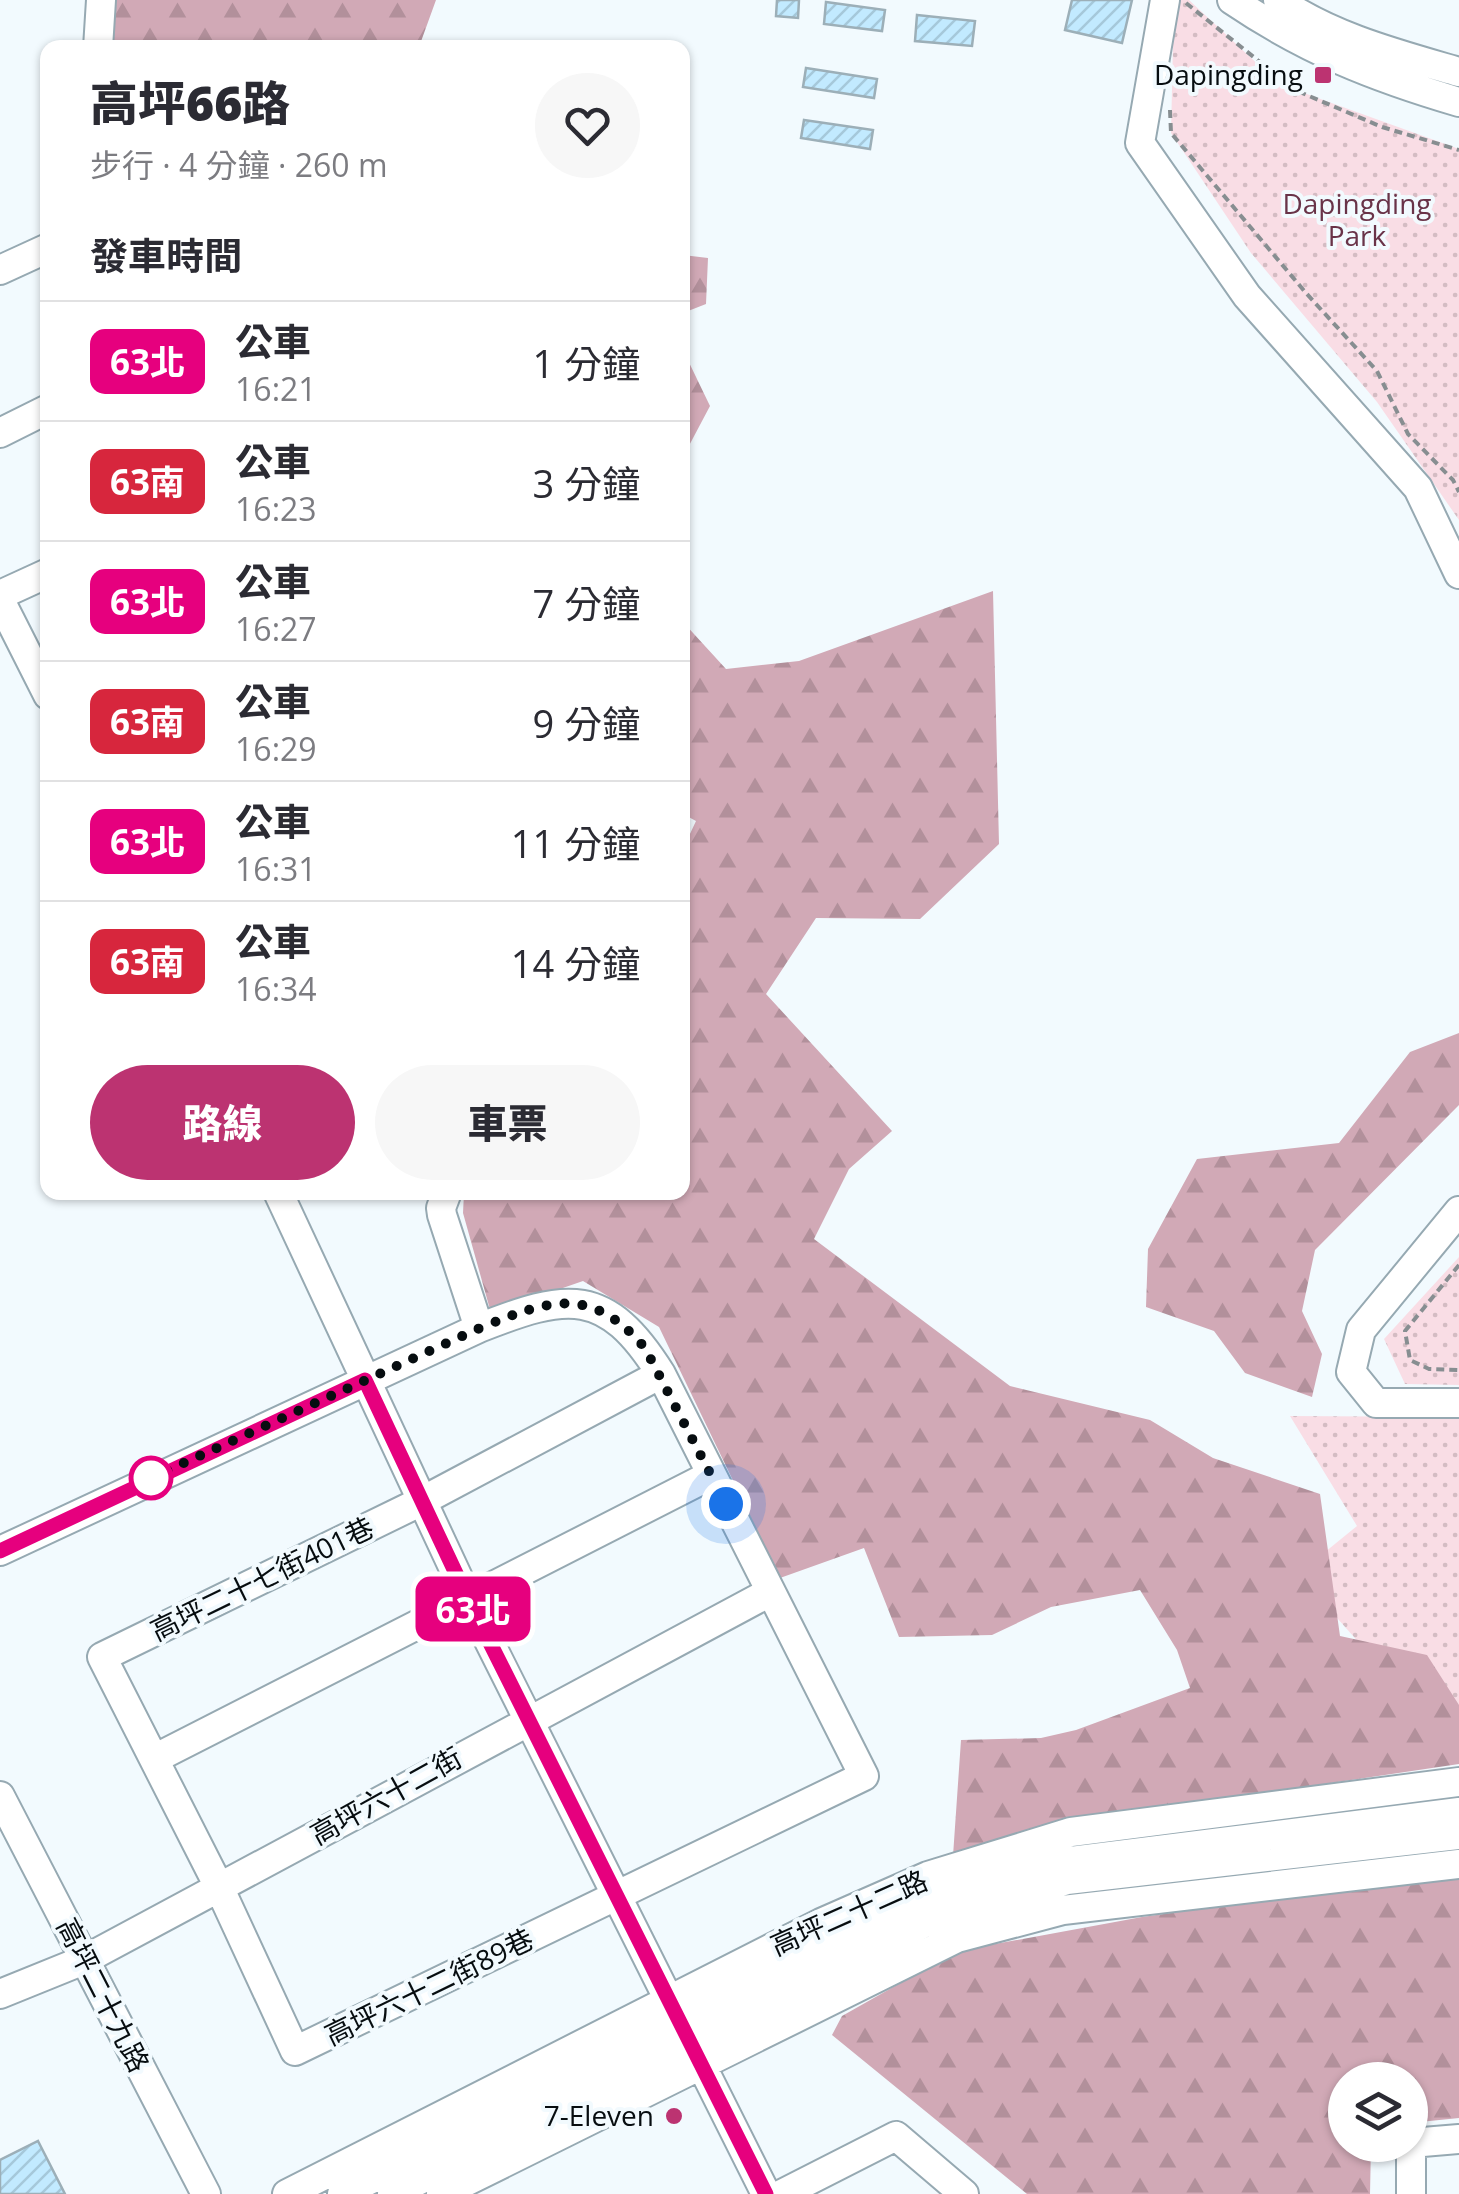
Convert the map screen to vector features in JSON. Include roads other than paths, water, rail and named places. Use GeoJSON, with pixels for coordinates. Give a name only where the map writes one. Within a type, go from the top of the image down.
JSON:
{"type":"FeatureCollection","features":[{"type":"Feature","properties":{"kind":"street"},"geometry":{"type":"LineString","coordinates":[[99,40],[102,0]]}},
{"type":"Feature","properties":{"kind":"street"},"geometry":{"type":"LineString","coordinates":[[1165,0],[1140,143],[1247,296],[1418,488],[1459,574]]}},
{"type":"Feature","properties":{"kind":"street"},"geometry":{"type":"LineString","coordinates":[[1278,0],[1380,49],[1459,72]]}},
{"type":"Feature","properties":{"kind":"street"},"geometry":{"type":"LineString","coordinates":[[1246,4],[1291,38],[1378,78],[1459,102]]}},
{"type":"Feature","properties":{"kind":"street"},"geometry":{"type":"LineString","coordinates":[[0,270],[40,252]]}},
{"type":"Feature","properties":{"kind":"street"},"geometry":{"type":"LineString","coordinates":[[0,433],[40,413]]}},
{"type":"Feature","properties":{"kind":"street"},"geometry":{"type":"LineString","coordinates":[[40,577],[0,598],[40,679]]}},
{"type":"Feature","properties":{"kind":"street"},"geometry":{"type":"LineString","coordinates":[[282,1200],[468,1599],[766,2194]]}},
{"type":"Feature","properties":{"kind":"street"},"geometry":{"type":"LineString","coordinates":[[445,1200],[442,1215],[480,1328]]}},
{"type":"Feature","properties":{"kind":"street"},"geometry":{"type":"LineString","coordinates":[[1459,1211],[1361,1330],[1352,1372],[1376,1403],[1459,1403]]}},
{"type":"Feature","properties":{"kind":"street"},"geometry":{"type":"LineString","coordinates":[[0,1551],[365,1380],[534,1306],[576,1303],[600,1310],[626,1326],[660,1374],[864,1776],[617,1897]]}},
{"type":"Feature","properties":{"kind":"street","name":"高坪二十七街401巷"},"geometry":{"type":"LineString","coordinates":[[154,1759],[102,1656],[422,1501],[660,1374]]}},
{"type":"Feature","properties":{"kind":"street"},"geometry":{"type":"LineString","coordinates":[[219,1887],[154,1759],[711,1476]]}},
{"type":"Feature","properties":{"kind":"street","name":"高坪六十二街"},"geometry":{"type":"LineString","coordinates":[[0,1994],[84,1960],[770,1592]]}},
{"type":"Feature","properties":{"kind":"street","name":"高坪二十二路"},"geometry":{"type":"LineString","coordinates":[[441,2194],[683,2032],[821,1922],[928,1876],[1071,1832],[1459,1782]]}},
{"type":"Feature","properties":{"kind":"street","name":"高坪二十九路"},"geometry":{"type":"LineString","coordinates":[[0,1796],[206,2194]]}},
{"type":"Feature","properties":{"kind":"street","name":"高坪二十二路"},"geometry":{"type":"LineString","coordinates":[[392,2194],[924,1902],[1056,1863],[1459,1812]]}},
{"type":"Feature","properties":{"kind":"street","name":"高坪二十二路"},"geometry":{"type":"LineString","coordinates":[[342,2194],[924,1922],[1068,1880],[1459,1835]]}},
{"type":"Feature","properties":{"kind":"street","name":"高坪二十二路"},"geometry":{"type":"LineString","coordinates":[[287,2194],[683,2032],[957,1938],[1063,1910],[1459,1864]]}},
{"type":"Feature","properties":{"kind":"street","name":"高坪六十二街89巷"},"geometry":{"type":"LineString","coordinates":[[219,1887],[296,2051],[617,1897]]}},
{"type":"Feature","properties":{"kind":"street"},"geometry":{"type":"LineString","coordinates":[[782,2194],[896,2136],[964,2194]]}},
{"type":"Feature","properties":{"kind":"street"},"geometry":{"type":"LineString","coordinates":[[1412,2194],[1412,2143],[1459,2139]]}},
{"type":"Feature","properties":{"kind":"place","name":"Dapingding"},"geometry":{"type":"Point","coordinates":[1323,75]}},
{"type":"Feature","properties":{"kind":"place","name":"7-Eleven"},"geometry":{"type":"Point","coordinates":[674,2116]}},
{"type":"Feature","properties":{"kind":"park label","name":"Dapingding Park"},"geometry":{"type":"Point","coordinates":[1357,220]}}]}
